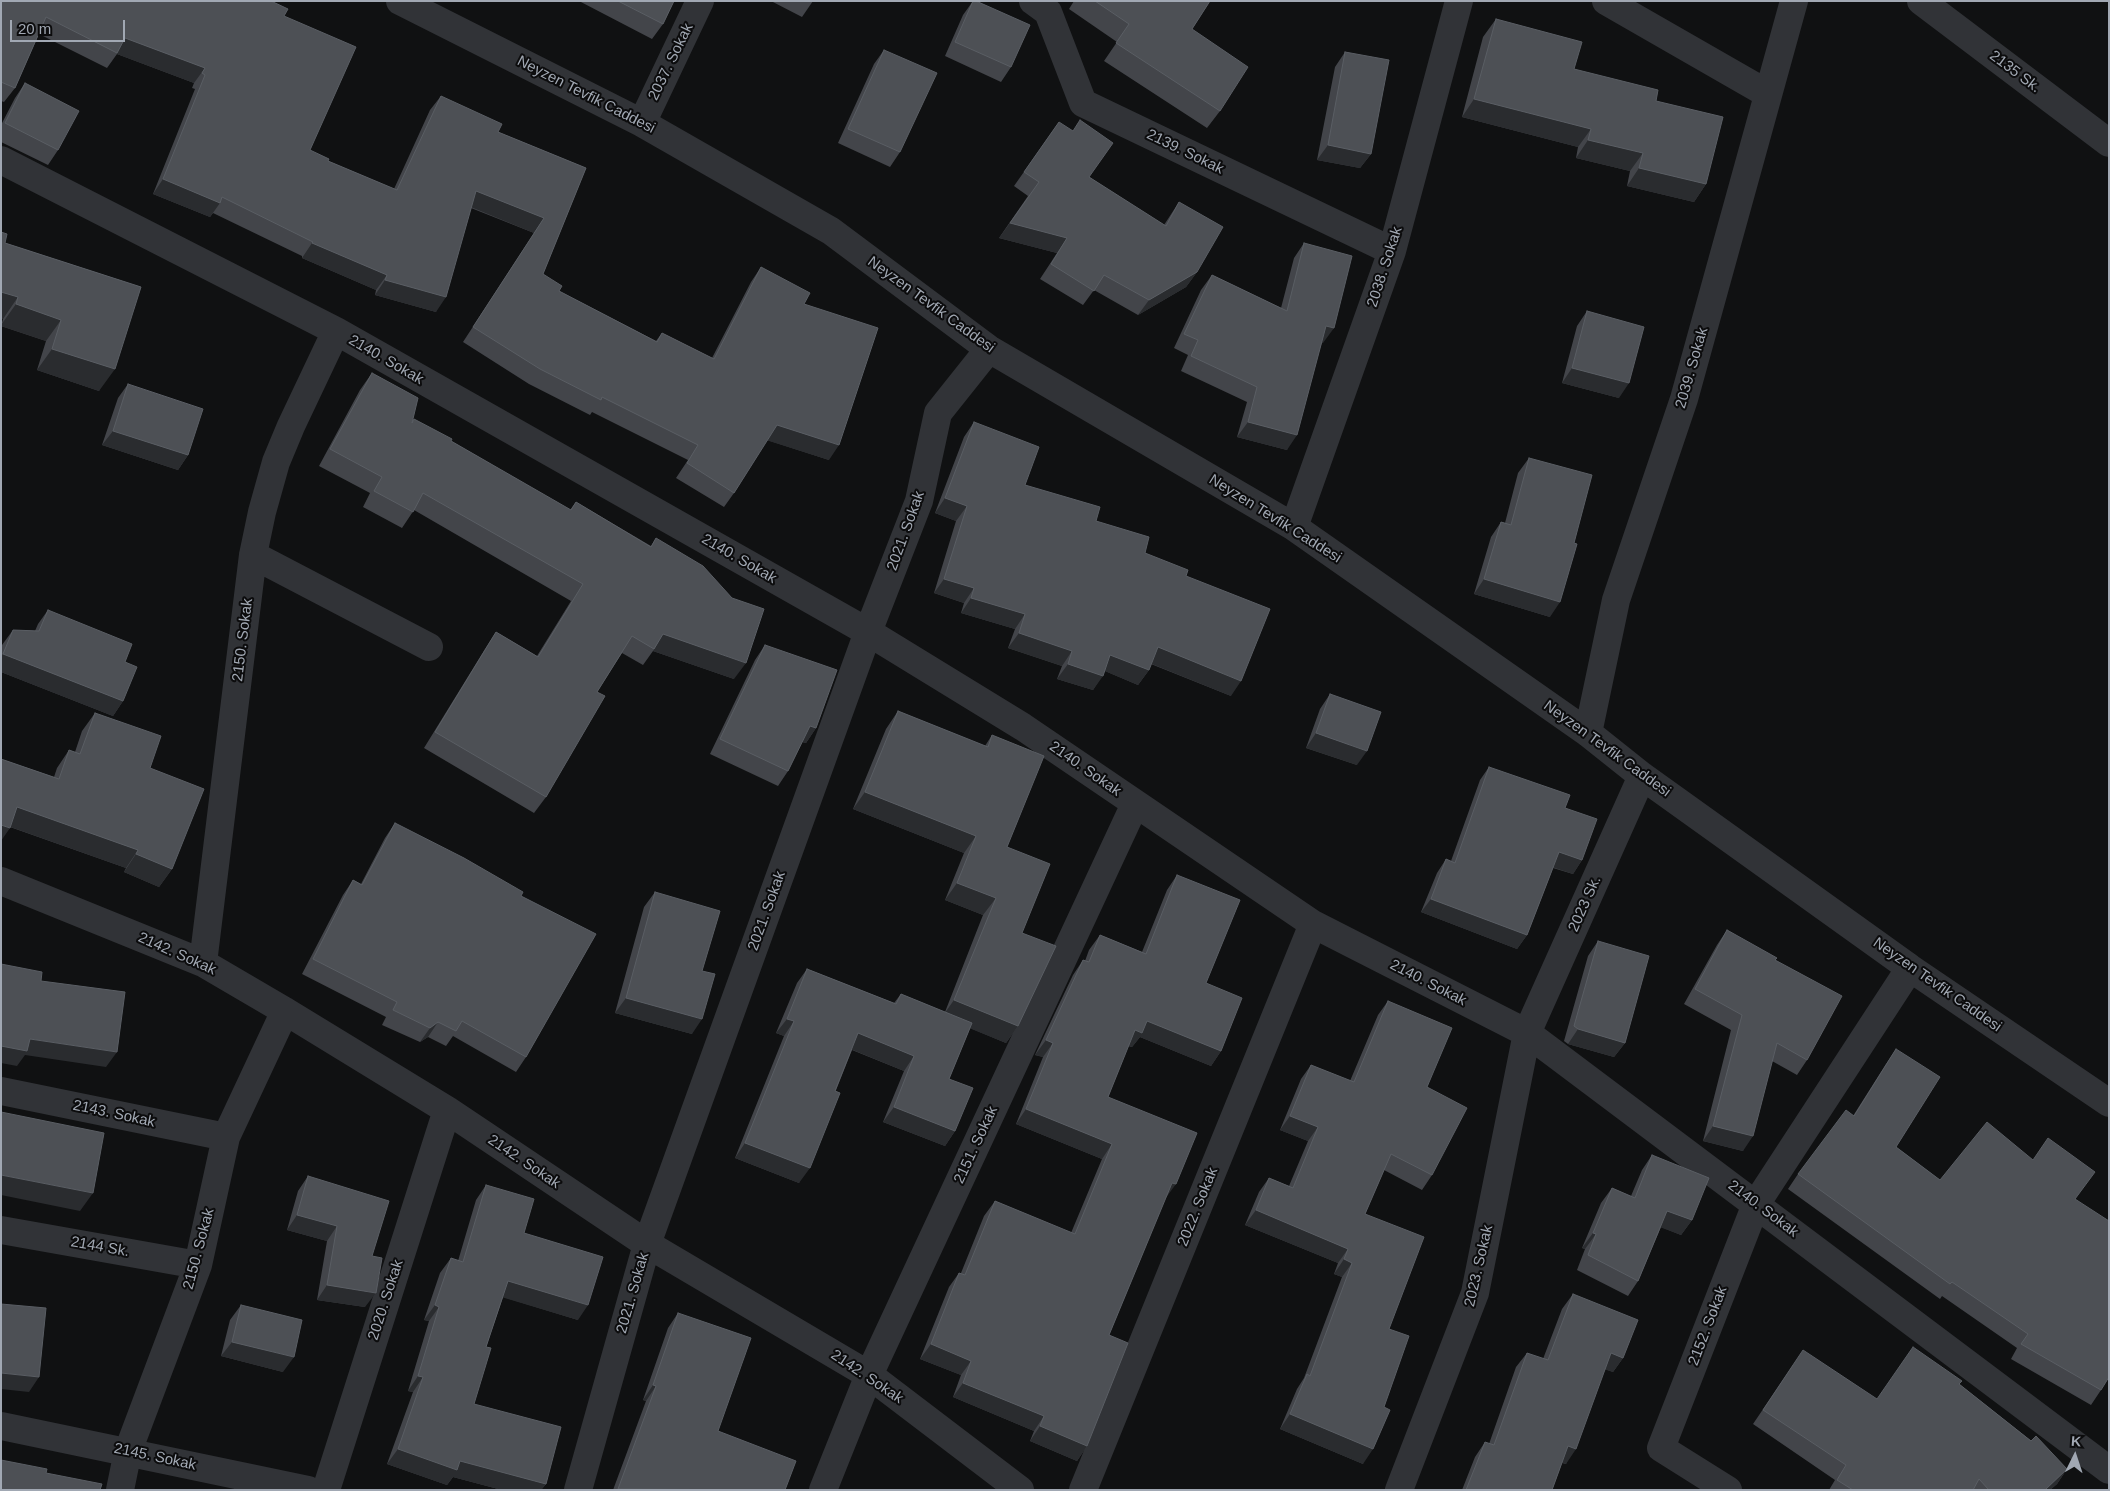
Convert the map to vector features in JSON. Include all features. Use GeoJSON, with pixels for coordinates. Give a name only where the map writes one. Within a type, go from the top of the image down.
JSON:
{"type":"FeatureCollection","features":[{"type":"Feature","properties":{"kind":"street","name":"Neyzen Tevfik Caddesi"},"geometry":{"type":"LineString","coordinates":[[400,1],[642,123],[831,231],[990,349],[1294,527],[1588,733],[1642,776],[1910,968],[2109,1103]]}},
{"type":"Feature","properties":{"kind":"street","name":"2037. Sokak"},"geometry":{"type":"LineString","coordinates":[[642,123],[700,1]]}},
{"type":"Feature","properties":{"kind":"street","name":"2139. Sokak"},"geometry":{"type":"LineString","coordinates":[[1033,1],[1048,12],[1083,103],[1392,251]]}},
{"type":"Feature","properties":{"kind":"street","name":"2038. Sokak"},"geometry":{"type":"LineString","coordinates":[[1294,527],[1392,251],[1459,1]]}},
{"type":"Feature","properties":{"kind":"street"},"geometry":{"type":"LineString","coordinates":[[1606,1],[1768,94]]}},
{"type":"Feature","properties":{"kind":"street","name":"2039. Sokak"},"geometry":{"type":"LineString","coordinates":[[1588,733],[1616,600],[1684,399],[1794,1]]}},
{"type":"Feature","properties":{"kind":"street","name":"2135 Sk."},"geometry":{"type":"LineString","coordinates":[[1921,1],[2109,144]]}},
{"type":"Feature","properties":{"kind":"street","name":"2140. Sokak"},"geometry":{"type":"LineString","coordinates":[[1,160],[336,331],[868,632],[1023,727],[1314,924],[1527,1033],[2109,1470]]}},
{"type":"Feature","properties":{"kind":"street","name":"2150. Sokak"},"geometry":{"type":"LineString","coordinates":[[203,963],[253,555],[262,512],[276,462],[336,331]]}},
{"type":"Feature","properties":{"kind":"street","name":"2021. Sokak"},"geometry":{"type":"LineString","coordinates":[[578,1490],[647,1244],[868,632],[919,501],[938,413],[990,349]]}},
{"type":"Feature","properties":{"kind":"street"},"geometry":{"type":"LineString","coordinates":[[253,555],[429,647]]}},
{"type":"Feature","properties":{"kind":"street","name":"2023 Sk."},"geometry":{"type":"LineString","coordinates":[[1527,1033],[1642,776]]}},
{"type":"Feature","properties":{"kind":"street","name":"2151. Sokak"},"geometry":{"type":"LineString","coordinates":[[823,1490],[869,1375],[1135,804]]}},
{"type":"Feature","properties":{"kind":"street","name":"2142. Sokak"},"geometry":{"type":"LineString","coordinates":[[1,880],[203,963],[285,1011],[447,1110],[647,1244],[869,1375],[1020,1490]]}},
{"type":"Feature","properties":{"kind":"street","name":"2022. Sokak"},"geometry":{"type":"LineString","coordinates":[[1083,1490],[1314,924]]}},
{"type":"Feature","properties":{"kind":"street","name":"2152. Sokak"},"geometry":{"type":"LineString","coordinates":[[1728,1490],[1661,1448],[1756,1204],[1910,968]]}},
{"type":"Feature","properties":{"kind":"street","name":"2150. Sokak"},"geometry":{"type":"LineString","coordinates":[[120,1490],[128,1451],[198,1265],[226,1137],[285,1011]]}},
{"type":"Feature","properties":{"kind":"street","name":"2023. Sokak"},"geometry":{"type":"LineString","coordinates":[[1399,1490],[1475,1293],[1527,1033]]}},
{"type":"Feature","properties":{"kind":"street","name":"2143. Sokak"},"geometry":{"type":"LineString","coordinates":[[1,1091],[226,1137]]}},
{"type":"Feature","properties":{"kind":"street","name":"2020. Sokak"},"geometry":{"type":"LineString","coordinates":[[326,1490],[447,1110]]}},
{"type":"Feature","properties":{"kind":"street","name":"2144 Sk."},"geometry":{"type":"LineString","coordinates":[[1,1230],[198,1265]]}},
{"type":"Feature","properties":{"kind":"street","name":"2145. Sokak"},"geometry":{"type":"LineString","coordinates":[[1,1426],[308,1490]]}},
{"type":"Feature","properties":{"kind":"building"},"geometry":{"type":"Polygon","coordinates":[[[1,1],[271,1],[288,9],[284,16],[356,47],[310,150],[329,159],[328,161],[397,190],[441,96],[502,124],[498,132],[586,168],[543,274],[562,286],[559,291],[657,342],[662,333],[714,359],[761,267],[810,293],[804,304],[878,328],[839,445],[777,425],[734,493],[687,463],[698,445],[602,397],[601,400],[540,369],[473,327],[544,218],[476,191],[446,297],[385,280],[387,275],[312,243],[222,197],[220,203],[163,179],[205,75],[202,73],[205,68],[125,38],[117,53],[46,17],[15,88],[1,82],[1,1]]]}},
{"type":"Feature","properties":{"kind":"building"},"geometry":{"type":"Polygon","coordinates":[[[618,1],[674,1],[663,24],[618,1]]]}},
{"type":"Feature","properties":{"kind":"building"},"geometry":{"type":"Polygon","coordinates":[[[973,1],[1030,25],[1011,67],[955,42],[973,1]]]}},
{"type":"Feature","properties":{"kind":"building"},"geometry":{"type":"Polygon","coordinates":[[[1095,1],[1210,1],[1192,29],[1248,67],[1220,111],[1116,43],[1129,24],[1095,1]]]}},
{"type":"Feature","properties":{"kind":"building"},"geometry":{"type":"Polygon","coordinates":[[[1496,19],[1582,42],[1574,69],[1658,90],[1656,101],[1723,117],[1706,184],[1639,168],[1643,153],[1588,140],[1591,129],[1474,99],[1496,19]]]}},
{"type":"Feature","properties":{"kind":"building"},"geometry":{"type":"Polygon","coordinates":[[[884,50],[937,73],[900,152],[848,129],[884,50]]]}},
{"type":"Feature","properties":{"kind":"building"},"geometry":{"type":"Polygon","coordinates":[[[1345,52],[1389,60],[1371,154],[1328,145],[1345,52]]]}},
{"type":"Feature","properties":{"kind":"building"},"geometry":{"type":"Polygon","coordinates":[[[25,83],[79,111],[58,150],[5,123],[25,83]]]}},
{"type":"Feature","properties":{"kind":"building"},"geometry":{"type":"Polygon","coordinates":[[[1080,120],[1113,143],[1089,177],[1166,226],[1179,202],[1223,227],[1197,272],[1149,300],[1104,275],[1094,291],[1051,264],[1067,238],[1010,223],[1039,182],[1024,172],[1059,122],[1073,131],[1080,120]]]}},
{"type":"Feature","properties":{"kind":"building"},"geometry":{"type":"Polygon","coordinates":[[[1,232],[7,234],[5,243],[141,287],[115,369],[52,349],[61,320],[16,304],[18,297],[1,292],[1,232]]]}},
{"type":"Feature","properties":{"kind":"building"},"geometry":{"type":"Polygon","coordinates":[[[1304,243],[1352,256],[1334,328],[1326,326],[1297,435],[1248,422],[1257,387],[1191,356],[1198,340],[1184,334],[1212,275],[1287,311],[1304,243]]]}},
{"type":"Feature","properties":{"kind":"building"},"geometry":{"type":"Polygon","coordinates":[[[1587,311],[1644,327],[1629,383],[1572,368],[1587,311]]]}},
{"type":"Feature","properties":{"kind":"building"},"geometry":{"type":"Polygon","coordinates":[[[372,373],[418,398],[412,423],[414,419],[452,439],[451,441],[571,510],[576,502],[651,547],[656,538],[703,566],[732,598],[764,609],[746,663],[663,634],[654,649],[632,636],[597,692],[605,696],[546,797],[435,732],[496,632],[538,657],[583,584],[423,493],[413,512],[374,491],[382,477],[330,449],[372,373]]]}},
{"type":"Feature","properties":{"kind":"building"},"geometry":{"type":"Polygon","coordinates":[[[128,384],[203,409],[188,455],[113,431],[128,384]]]}},
{"type":"Feature","properties":{"kind":"building"},"geometry":{"type":"Polygon","coordinates":[[[974,422],[1039,447],[1025,485],[1100,507],[1096,521],[1149,537],[1145,553],[1188,570],[1186,576],[1270,609],[1241,681],[1158,647],[1149,670],[1110,655],[1103,676],[1068,664],[1072,651],[1019,633],[1025,614],[971,598],[974,588],[944,579],[967,506],[945,498],[974,422]]]}},
{"type":"Feature","properties":{"kind":"building"},"geometry":{"type":"Polygon","coordinates":[[[1529,458],[1592,475],[1574,543],[1577,544],[1560,602],[1484,579],[1501,522],[1511,525],[1529,458]]]}},
{"type":"Feature","properties":{"kind":"building"},"geometry":{"type":"Polygon","coordinates":[[[48,610],[132,644],[125,662],[137,667],[123,701],[3,654],[13,630],[39,631],[48,610]]]}},
{"type":"Feature","properties":{"kind":"building"},"geometry":{"type":"Polygon","coordinates":[[[765,645],[837,670],[816,728],[810,726],[788,771],[720,739],[765,645]]]}},
{"type":"Feature","properties":{"kind":"building"},"geometry":{"type":"Polygon","coordinates":[[[1330,694],[1381,712],[1367,751],[1316,733],[1330,694]]]}},
{"type":"Feature","properties":{"kind":"building"},"geometry":{"type":"Polygon","coordinates":[[[898,711],[988,747],[992,735],[1044,756],[1007,847],[1050,864],[1022,933],[1056,946],[1018,1026],[954,1000],[996,898],[957,883],[976,836],[865,792],[898,711]]]}},
{"type":"Feature","properties":{"kind":"building"},"geometry":{"type":"Polygon","coordinates":[[[95,713],[161,736],[150,768],[204,789],[172,869],[136,854],[138,850],[17,807],[10,828],[1,825],[1,759],[59,779],[69,750],[80,754],[95,713]]]}},
{"type":"Feature","properties":{"kind":"building"},"geometry":{"type":"Polygon","coordinates":[[[1489,767],[1570,795],[1565,808],[1597,819],[1582,860],[1559,852],[1527,935],[1431,899],[1446,859],[1455,863],[1489,767]]]}},
{"type":"Feature","properties":{"kind":"building"},"geometry":{"type":"Polygon","coordinates":[[[395,823],[464,858],[523,892],[521,896],[596,934],[526,1057],[462,1021],[456,1031],[438,1022],[430,1028],[393,1010],[397,1002],[313,959],[353,880],[362,885],[395,823]]]}},
{"type":"Feature","properties":{"kind":"building"},"geometry":{"type":"Polygon","coordinates":[[[1177,875],[1240,900],[1206,983],[1242,998],[1221,1051],[1147,1021],[1142,1033],[1135,1030],[1108,1097],[1197,1133],[1176,1184],[1172,1183],[1109,1335],[1128,1343],[1087,1446],[1040,1426],[1044,1416],[963,1383],[971,1361],[931,1344],[959,1273],[965,1275],[995,1201],[1075,1234],[1112,1144],[1026,1109],[1053,1043],[1046,1040],[1083,960],[1089,962],[1100,935],[1146,954],[1177,875]]]}},
{"type":"Feature","properties":{"kind":"building"},"geometry":{"type":"Polygon","coordinates":[[[655,892],[720,911],[702,971],[715,974],[702,1019],[626,998],[655,892]]]}},
{"type":"Feature","properties":{"kind":"building"},"geometry":{"type":"Polygon","coordinates":[[[1727,930],[1777,958],[1775,960],[1842,996],[1807,1060],[1777,1043],[1753,1136],[1713,1126],[1742,1015],[1695,989],[1727,930]]]}},
{"type":"Feature","properties":{"kind":"building"},"geometry":{"type":"Polygon","coordinates":[[[1598,941],[1649,956],[1625,1043],[1578,1029],[1574,1026],[1598,941]]]}},
{"type":"Feature","properties":{"kind":"building"},"geometry":{"type":"Polygon","coordinates":[[[1,964],[42,972],[41,981],[125,992],[117,1052],[30,1039],[27,1051],[1,1046],[1,964]]]}},
{"type":"Feature","properties":{"kind":"building"},"geometry":{"type":"Polygon","coordinates":[[[807,969],[896,1004],[901,994],[972,1023],[949,1079],[973,1088],[955,1131],[894,1107],[914,1056],[858,1033],[835,1091],[840,1093],[810,1168],[745,1143],[794,1021],[787,1019],[807,969]]]}},
{"type":"Feature","properties":{"kind":"building"},"geometry":{"type":"Polygon","coordinates":[[[1388,1001],[1452,1028],[1427,1087],[1467,1108],[1432,1175],[1391,1154],[1365,1214],[1424,1237],[1389,1329],[1409,1336],[1384,1407],[1390,1410],[1373,1449],[1290,1414],[1307,1374],[1310,1376],[1352,1263],[1344,1259],[1348,1249],[1256,1210],[1269,1178],[1293,1188],[1318,1127],[1290,1116],[1311,1065],[1354,1082],[1388,1001]]]}},
{"type":"Feature","properties":{"kind":"building"},"geometry":{"type":"Polygon","coordinates":[[[1896,1049],[1940,1077],[1896,1147],[1940,1180],[1987,1122],[2033,1160],[2048,1138],[2095,1172],[2075,1199],[2109,1221],[2109,1377],[2101,1390],[2021,1344],[2028,1334],[1952,1282],[1950,1284],[1798,1174],[1846,1110],[1854,1116],[1896,1049]]]}},
{"type":"Feature","properties":{"kind":"building"},"geometry":{"type":"Polygon","coordinates":[[[1,1112],[104,1133],[93,1193],[1,1175],[1,1112]]]}},
{"type":"Feature","properties":{"kind":"building"},"geometry":{"type":"Polygon","coordinates":[[[1652,1155],[1709,1178],[1692,1220],[1667,1211],[1638,1281],[1588,1255],[1596,1234],[1593,1233],[1612,1188],[1635,1198],[1652,1155]]]}},
{"type":"Feature","properties":{"kind":"building"},"geometry":{"type":"Polygon","coordinates":[[[308,1176],[389,1201],[372,1256],[382,1258],[376,1293],[327,1285],[337,1226],[297,1215],[308,1176]]]}},
{"type":"Feature","properties":{"kind":"building"},"geometry":{"type":"Polygon","coordinates":[[[486,1185],[534,1199],[524,1233],[603,1257],[588,1305],[508,1281],[486,1347],[491,1348],[474,1404],[561,1427],[546,1484],[460,1461],[457,1470],[398,1449],[423,1377],[418,1376],[439,1307],[435,1305],[451,1258],[463,1262],[486,1185]]]}},
{"type":"Feature","properties":{"kind":"building"},"geometry":{"type":"Polygon","coordinates":[[[1573,1294],[1638,1320],[1623,1358],[1611,1353],[1576,1449],[1568,1446],[1552,1490],[1466,1490],[1485,1442],[1494,1445],[1527,1353],[1548,1360],[1573,1294]]]}},
{"type":"Feature","properties":{"kind":"building"},"geometry":{"type":"Polygon","coordinates":[[[1,1304],[46,1308],[39,1377],[1,1373],[1,1304]]]}},
{"type":"Feature","properties":{"kind":"building"},"geometry":{"type":"Polygon","coordinates":[[[241,1305],[302,1320],[294,1357],[232,1342],[241,1305]]]}},
{"type":"Feature","properties":{"kind":"building"},"geometry":{"type":"Polygon","coordinates":[[[678,1313],[751,1338],[718,1431],[796,1461],[785,1490],[618,1489],[656,1386],[653,1385],[678,1313]]]}},
{"type":"Feature","properties":{"kind":"building"},"geometry":{"type":"Polygon","coordinates":[[[1913,1347],[1962,1381],[1959,1384],[2031,1441],[2036,1436],[2067,1469],[2045,1490],[1989,1490],[1979,1479],[1973,1490],[1853,1490],[1837,1480],[1846,1465],[1763,1410],[1803,1350],[1877,1399],[1913,1347]]]}},
{"type":"Feature","properties":{"kind":"building"},"geometry":{"type":"Polygon","coordinates":[[[1,1460],[47,1469],[46,1473],[102,1484],[100,1490],[1,1490],[1,1460]]]}}]}
